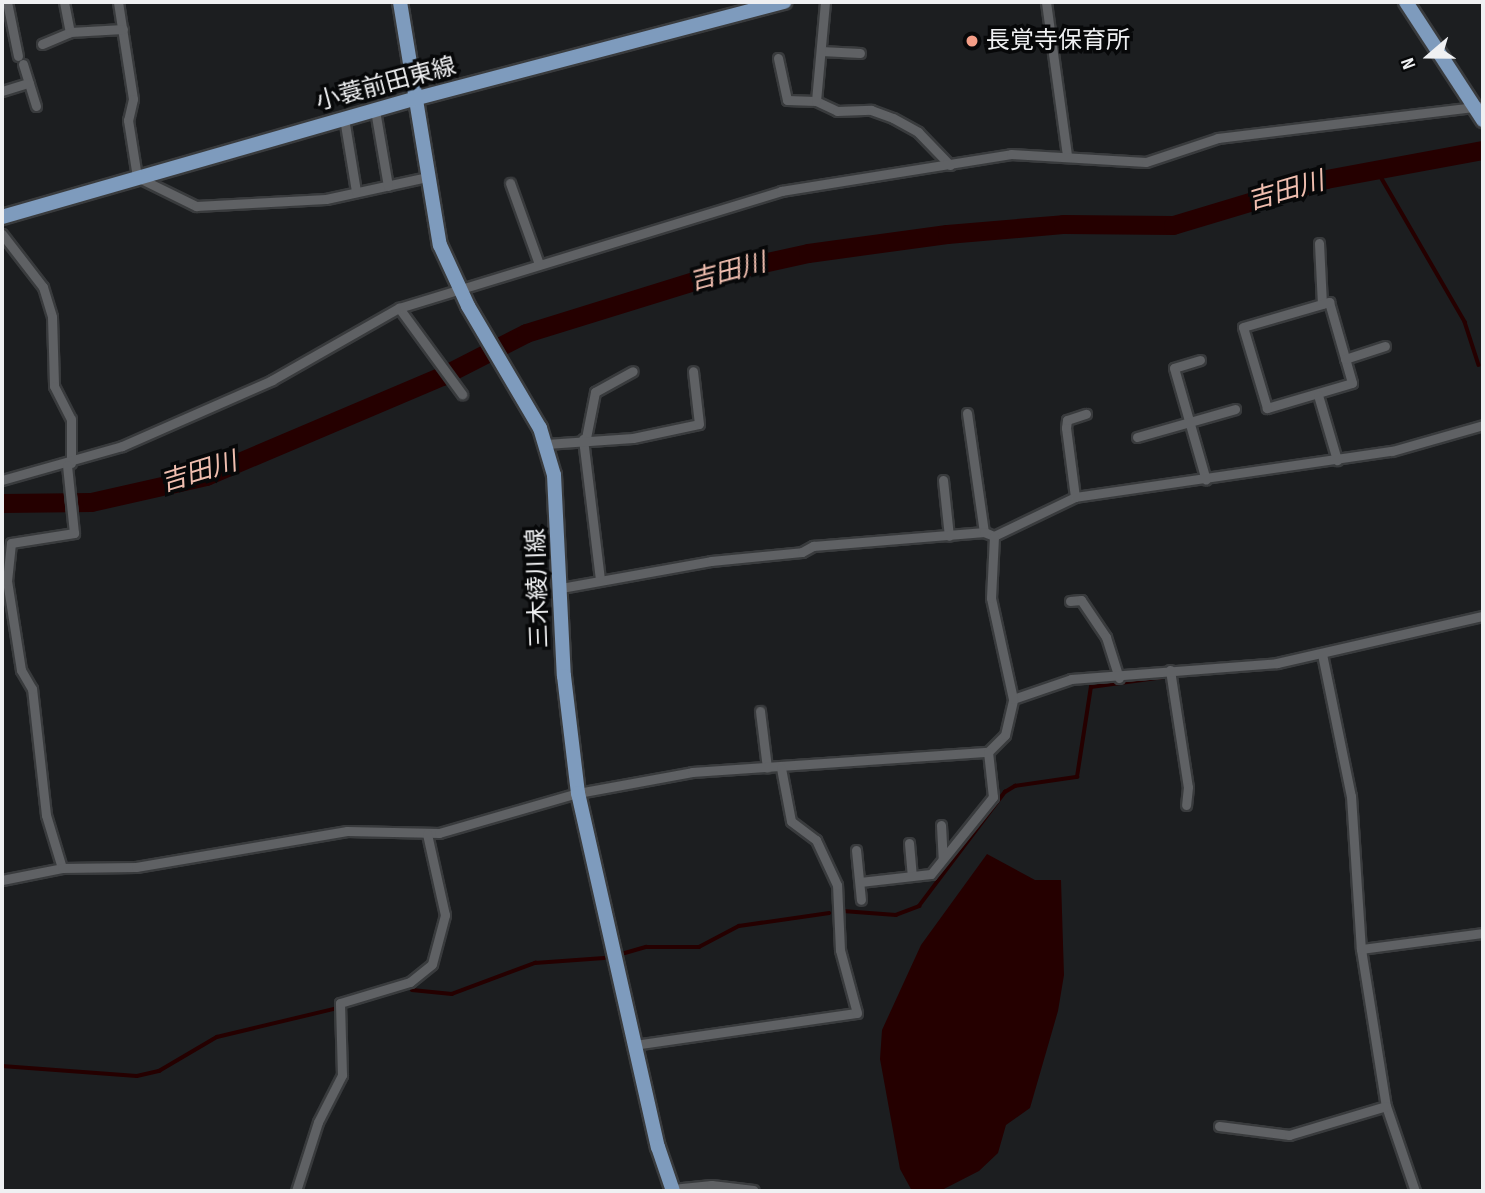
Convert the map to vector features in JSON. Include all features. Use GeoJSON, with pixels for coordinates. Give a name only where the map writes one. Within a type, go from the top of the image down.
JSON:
{"type":"FeatureCollection","features":[{"type":"Feature","properties":{"kind":"main road","name":"三木綾川線"},"geometry":{"type":"LineString","coordinates":[[400,2],[440,245],[458,287],[508,371],[546,444],[557,498],[561,588],[578,793],[634,1045],[673,1191]]}},
{"type":"Feature","properties":{"kind":"main road","name":"小蓑前田東線"},"geometry":{"type":"LineString","coordinates":[[2,217],[344,118],[784,2]]}},
{"type":"Feature","properties":{"kind":"main road"},"geometry":{"type":"LineString","coordinates":[[1406,2],[1481,112]]}},
{"type":"Feature","properties":{"kind":"street"},"geometry":{"type":"LineString","coordinates":[[7,2],[20,60],[36,106]]}},
{"type":"Feature","properties":{"kind":"street"},"geometry":{"type":"LineString","coordinates":[[64,2],[71,33]]}},
{"type":"Feature","properties":{"kind":"street"},"geometry":{"type":"LineString","coordinates":[[118,2],[137,177],[196,205],[326,200],[356,191],[427,177]]}},
{"type":"Feature","properties":{"kind":"street"},"geometry":{"type":"LineString","coordinates":[[816,101],[825,2]]}},
{"type":"Feature","properties":{"kind":"street"},"geometry":{"type":"LineString","coordinates":[[1046,2],[1067,156]]}},
{"type":"Feature","properties":{"kind":"street"},"geometry":{"type":"LineString","coordinates":[[42,44],[71,33],[122,29]]}},
{"type":"Feature","properties":{"kind":"street"},"geometry":{"type":"LineString","coordinates":[[821,51],[860,53]]}},
{"type":"Feature","properties":{"kind":"street"},"geometry":{"type":"LineString","coordinates":[[778,58],[787,100],[816,101],[837,111],[871,110],[893,118],[918,132],[950,165]]}},
{"type":"Feature","properties":{"kind":"street"},"geometry":{"type":"LineString","coordinates":[[2,91],[29,83]]}},
{"type":"Feature","properties":{"kind":"street"},"geometry":{"type":"LineString","coordinates":[[375,110],[388,186]]}},
{"type":"Feature","properties":{"kind":"street"},"geometry":{"type":"LineString","coordinates":[[2,480],[69,464],[272,380],[399,308],[458,287],[781,191],[1012,154],[1146,162],[1218,138],[1481,112]]}},
{"type":"Feature","properties":{"kind":"street"},"geometry":{"type":"LineString","coordinates":[[344,118],[356,191]]}},
{"type":"Feature","properties":{"kind":"street"},"geometry":{"type":"LineString","coordinates":[[510,183],[539,264]]}},
{"type":"Feature","properties":{"kind":"street"},"geometry":{"type":"LineString","coordinates":[[2,234],[43,288],[52,317],[54,386],[71,419],[68,483],[74,533],[11,543],[7,558],[10,618],[21,670],[32,689],[46,815],[62,868]]}},
{"type":"Feature","properties":{"kind":"street"},"geometry":{"type":"LineString","coordinates":[[1319,243],[1322,304]]}},
{"type":"Feature","properties":{"kind":"street"},"geometry":{"type":"LineString","coordinates":[[1329,302],[1352,383],[1267,408],[1243,327],[1322,304],[1329,302]]}},
{"type":"Feature","properties":{"kind":"street"},"geometry":{"type":"LineString","coordinates":[[399,308],[459,391]]}},
{"type":"Feature","properties":{"kind":"street"},"geometry":{"type":"LineString","coordinates":[[1345,359],[1385,346]]}},
{"type":"Feature","properties":{"kind":"street"},"geometry":{"type":"LineString","coordinates":[[1200,359],[1174,368],[1206,480]]}},
{"type":"Feature","properties":{"kind":"street"},"geometry":{"type":"LineString","coordinates":[[600,580],[585,438],[596,392],[633,371]]}},
{"type":"Feature","properties":{"kind":"street"},"geometry":{"type":"LineString","coordinates":[[546,444],[585,438],[633,438],[699,424],[693,371]]}},
{"type":"Feature","properties":{"kind":"street"},"geometry":{"type":"LineString","coordinates":[[1318,395],[1337,460]]}},
{"type":"Feature","properties":{"kind":"street"},"geometry":{"type":"LineString","coordinates":[[1137,437],[1235,409]]}},
{"type":"Feature","properties":{"kind":"street"},"geometry":{"type":"LineString","coordinates":[[2,880],[62,868],[136,867],[347,831],[427,834],[578,793],[692,772],[988,752],[1005,736],[1013,699],[991,598],[989,534],[967,413]]}},
{"type":"Feature","properties":{"kind":"street"},"geometry":{"type":"LineString","coordinates":[[1075,497],[1067,420],[1086,414]]}},
{"type":"Feature","properties":{"kind":"street"},"geometry":{"type":"LineString","coordinates":[[561,588],[711,561],[802,552],[813,546],[989,534],[1075,497],[1392,451],[1483,425]]}},
{"type":"Feature","properties":{"kind":"street"},"geometry":{"type":"LineString","coordinates":[[943,480],[949,536]]}},
{"type":"Feature","properties":{"kind":"street"},"geometry":{"type":"LineString","coordinates":[[1070,601],[1081,600],[1106,637],[1119,678]]}},
{"type":"Feature","properties":{"kind":"street"},"geometry":{"type":"LineString","coordinates":[[1013,699],[1057,682],[1119,678],[1322,654],[1483,617]]}},
{"type":"Feature","properties":{"kind":"street"},"geometry":{"type":"LineString","coordinates":[[1322,654],[1351,796],[1361,949],[1386,1106],[1415,1191]]}},
{"type":"Feature","properties":{"kind":"street"},"geometry":{"type":"LineString","coordinates":[[1170,670],[1188,787],[1185,805]]}},
{"type":"Feature","properties":{"kind":"street"},"geometry":{"type":"LineString","coordinates":[[760,711],[767,768]]}},
{"type":"Feature","properties":{"kind":"street"},"geometry":{"type":"LineString","coordinates":[[860,882],[931,874],[993,797],[988,752]]}},
{"type":"Feature","properties":{"kind":"street"},"geometry":{"type":"LineString","coordinates":[[634,1045],[857,1013],[840,950],[837,885],[816,840],[791,821],[781,768]]}},
{"type":"Feature","properties":{"kind":"street"},"geometry":{"type":"LineString","coordinates":[[941,825],[943,858]]}},
{"type":"Feature","properties":{"kind":"street"},"geometry":{"type":"LineString","coordinates":[[296,1191],[318,1122],[342,1075],[340,1003],[410,982],[432,964],[445,915],[427,834]]}},
{"type":"Feature","properties":{"kind":"street"},"geometry":{"type":"LineString","coordinates":[[909,843],[912,876]]}},
{"type":"Feature","properties":{"kind":"street"},"geometry":{"type":"LineString","coordinates":[[856,850],[861,900]]}},
{"type":"Feature","properties":{"kind":"street"},"geometry":{"type":"LineString","coordinates":[[1361,949],[1483,933]]}},
{"type":"Feature","properties":{"kind":"street"},"geometry":{"type":"LineString","coordinates":[[1219,1126],[1289,1135],[1386,1106]]}},
{"type":"Feature","properties":{"kind":"street"},"geometry":{"type":"LineString","coordinates":[[673,1191],[712,1186],[754,1191]]}},
{"type":"Feature","properties":{"kind":"shaded area"},"geometry":{"type":"Polygon","coordinates":[[[987,854],[1035,880],[1061,880],[1064,975],[1058,1011],[1030,1108],[1006,1125],[998,1153],[979,1171],[940,1191],[912,1191],[900,1169],[880,1059],[882,1030],[921,945],[987,854]]]}},
{"type":"Feature","properties":{"kind":"waterway","name":"吉田川"},"geometry":{"type":"LineString","coordinates":[[2,503],[91,502],[206,476],[442,376],[526,333],[726,271],[808,253],[947,234],[1063,224],[1173,225],[1326,179],[1483,150]]}},
{"type":"Feature","properties":{"kind":"waterway"},"geometry":{"type":"LineString","coordinates":[[1377,170],[1465,322],[1479,365]]}},
{"type":"Feature","properties":{"kind":"waterway"},"geometry":{"type":"LineString","coordinates":[[843,911],[896,915],[919,906],[1005,792],[1015,786],[1077,777],[1091,687],[1165,677]]}},
{"type":"Feature","properties":{"kind":"waterway"},"geometry":{"type":"LineString","coordinates":[[625,953],[646,947],[699,947],[739,926],[829,913]]}},
{"type":"Feature","properties":{"kind":"waterway"},"geometry":{"type":"LineString","coordinates":[[412,990],[452,994],[535,963],[604,958]]}},
{"type":"Feature","properties":{"kind":"waterway"},"geometry":{"type":"LineString","coordinates":[[352,1004],[397,991]]}},
{"type":"Feature","properties":{"kind":"waterway"},"geometry":{"type":"LineString","coordinates":[[2,1066],[137,1076],[159,1071],[217,1037],[334,1009]]}},
{"type":"Feature","properties":{"kind":"place","name":"長覚寺保育所"},"geometry":{"type":"Point","coordinates":[972,41]}}]}
